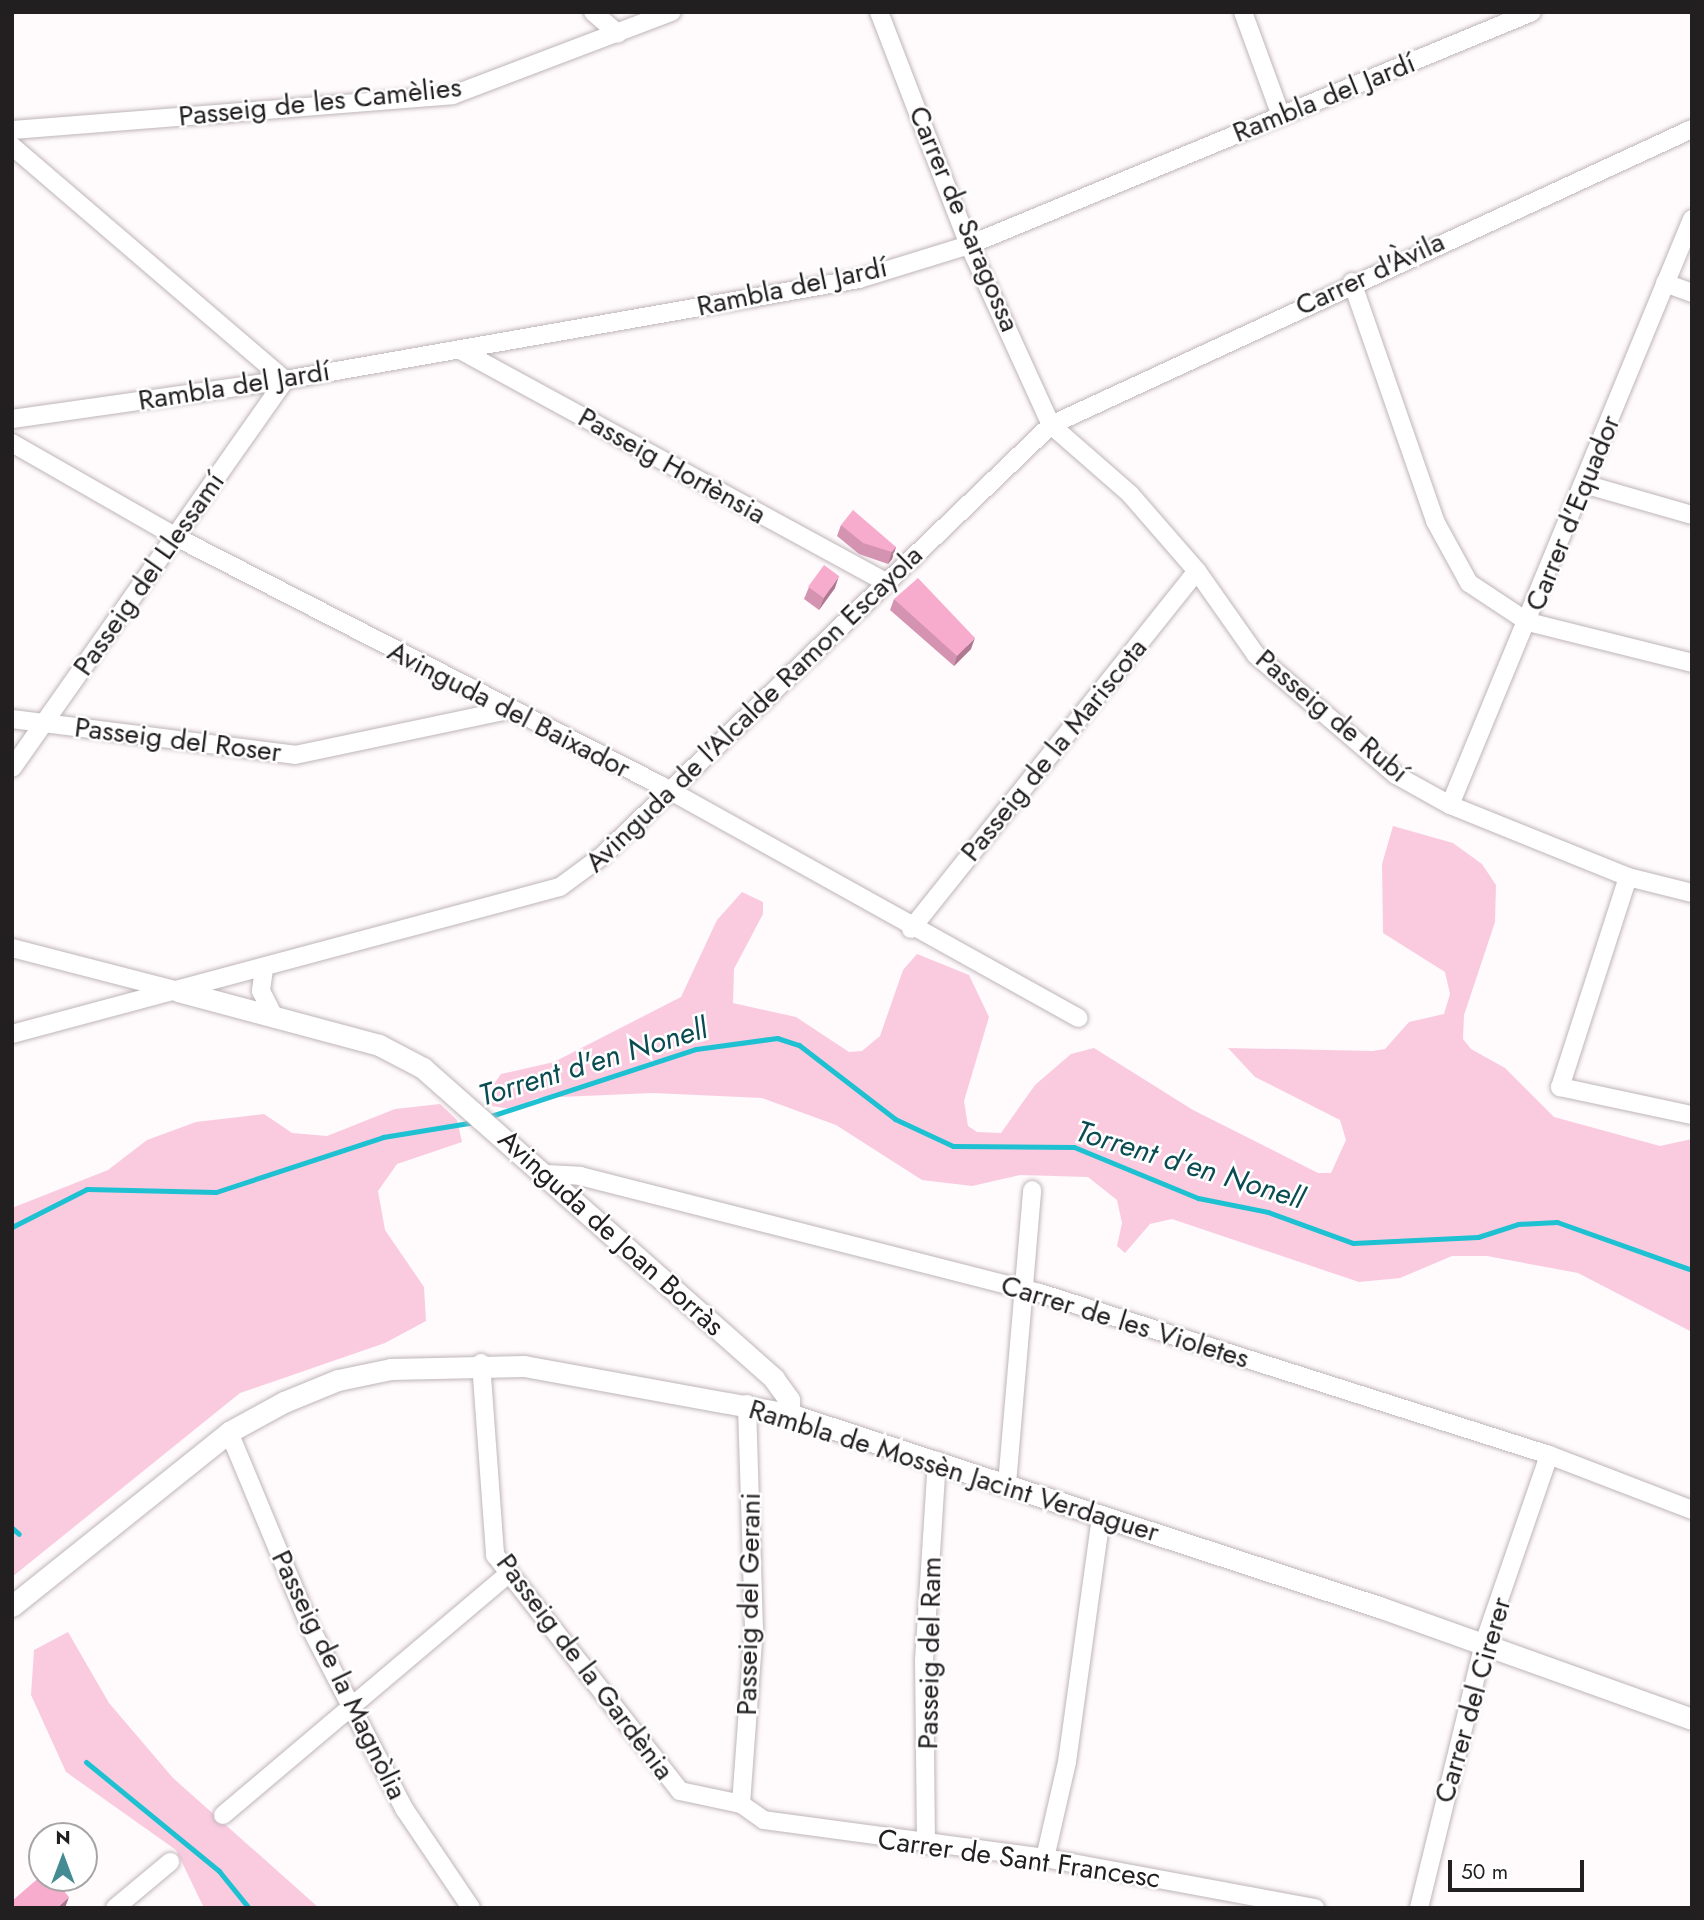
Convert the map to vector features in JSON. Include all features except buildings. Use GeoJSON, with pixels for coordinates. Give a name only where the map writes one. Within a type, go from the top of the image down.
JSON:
{"type":"FeatureCollection","features":[{"type":"Feature","properties":{"kind":"street"},"geometry":{"type":"LineString","coordinates":[[593,12],[618,34]]}},
{"type":"Feature","properties":{"kind":"street","name":"Passeig de les Camèlies"},"geometry":{"type":"LineString","coordinates":[[12,130],[453,95],[672,12]]}},
{"type":"Feature","properties":{"kind":"street","name":"Carrer de Saragossa"},"geometry":{"type":"LineString","coordinates":[[878,12],[968,245],[1051,425]]}},
{"type":"Feature","properties":{"kind":"street"},"geometry":{"type":"LineString","coordinates":[[1243,12],[1281,116]]}},
{"type":"Feature","properties":{"kind":"street","name":"Rambla del Jardí"},"geometry":{"type":"LineString","coordinates":[[12,419],[285,380],[859,279],[968,245],[1532,12]]}},
{"type":"Feature","properties":{"kind":"street","name":"Carrer d'Àvila"},"geometry":{"type":"LineString","coordinates":[[1051,425],[1352,282],[1692,129]]}},
{"type":"Feature","properties":{"kind":"street"},"geometry":{"type":"LineString","coordinates":[[12,146],[285,380]]}},
{"type":"Feature","properties":{"kind":"street","name":"Carrer d'Equador"},"geometry":{"type":"LineString","coordinates":[[1450,806],[1692,219]]}},
{"type":"Feature","properties":{"kind":"street"},"geometry":{"type":"LineString","coordinates":[[1352,282],[1435,521],[1469,583],[1528,622],[1692,663]]}},
{"type":"Feature","properties":{"kind":"street"},"geometry":{"type":"LineString","coordinates":[[1665,283],[1692,293]]}},
{"type":"Feature","properties":{"kind":"street","name":"Passeig Hortènsia"},"geometry":{"type":"LineString","coordinates":[[460,349],[885,582]]}},
{"type":"Feature","properties":{"kind":"street","name":"Passeig del Llessamí"},"geometry":{"type":"LineString","coordinates":[[12,768],[285,380]]}},
{"type":"Feature","properties":{"kind":"street","name":"Passeig de Rubí"},"geometry":{"type":"LineString","coordinates":[[1051,425],[1130,494],[1198,571],[1256,655],[1396,775],[1450,806],[1628,877],[1692,893]]}},
{"type":"Feature","properties":{"kind":"street","name":"Avinguda de l'Alcalde Ramon Escayola"},"geometry":{"type":"LineString","coordinates":[[12,1034],[264,969],[561,887],[602,856],[666,789],[1051,425]]}},
{"type":"Feature","properties":{"kind":"street","name":"Avinguda del Baixador"},"geometry":{"type":"LineString","coordinates":[[12,443],[176,537],[666,789],[911,929],[1078,1018]]}},
{"type":"Feature","properties":{"kind":"street"},"geometry":{"type":"LineString","coordinates":[[1584,484],[1692,514]]}},
{"type":"Feature","properties":{"kind":"street","name":"Passeig de la Mariscota"},"geometry":{"type":"LineString","coordinates":[[911,929],[1198,571]]}},
{"type":"Feature","properties":{"kind":"street","name":"Passeig del Roser"},"geometry":{"type":"LineString","coordinates":[[12,719],[295,755],[508,710]]}},
{"type":"Feature","properties":{"kind":"street"},"geometry":{"type":"LineString","coordinates":[[1628,877],[1560,1087],[1692,1115]]}},
{"type":"Feature","properties":{"kind":"street","name":"Avinguda de Joan Borràs"},"geometry":{"type":"LineString","coordinates":[[12,948],[379,1045],[424,1068],[775,1379],[789,1400],[789,1413]]}},
{"type":"Feature","properties":{"kind":"street"},"geometry":{"type":"LineString","coordinates":[[264,969],[261,991],[272,1015]]}},
{"type":"Feature","properties":{"kind":"street"},"geometry":{"type":"LineString","coordinates":[[112,1009],[120,995],[117,977]]}},
{"type":"Feature","properties":{"kind":"street","name":"Carrer de les Violetes"},"geometry":{"type":"LineString","coordinates":[[546,1174],[580,1176],[1022,1289],[1549,1455],[1692,1510]]}},
{"type":"Feature","properties":{"kind":"street"},"geometry":{"type":"LineString","coordinates":[[1007,1484],[1032,1190]]}},
{"type":"Feature","properties":{"kind":"street","name":"Rambla de Mossèn Jacint Verdaguer"},"geometry":{"type":"LineString","coordinates":[[12,1606],[229,1432],[338,1380],[391,1369],[481,1363],[593,1375],[789,1413],[1483,1643],[1692,1719]]}},
{"type":"Feature","properties":{"kind":"street","name":"Passeig de la Gardènia"},"geometry":{"type":"LineString","coordinates":[[481,1363],[491,1534],[507,1574],[680,1791],[691,1796],[741,1804]]}},
{"type":"Feature","properties":{"kind":"street","name":"Passeig del Gerani"},"geometry":{"type":"LineString","coordinates":[[741,1804],[754,1629],[747,1404]]}},
{"type":"Feature","properties":{"kind":"street","name":"Passeig de la Magnòlia"},"geometry":{"type":"LineString","coordinates":[[229,1432],[290,1585],[405,1810],[471,1908]]}},
{"type":"Feature","properties":{"kind":"street","name":"Carrer del Cirerer"},"geometry":{"type":"LineString","coordinates":[[1419,1908],[1483,1643],[1549,1455]]}},
{"type":"Feature","properties":{"kind":"street","name":"Passeig del Ram"},"geometry":{"type":"LineString","coordinates":[[926,1845],[925,1661],[937,1461]]}},
{"type":"Feature","properties":{"kind":"street"},"geometry":{"type":"LineString","coordinates":[[1045,1858],[1067,1762],[1101,1516]]}},
{"type":"Feature","properties":{"kind":"street"},"geometry":{"type":"LineString","coordinates":[[223,1815],[507,1574]]}},
{"type":"Feature","properties":{"kind":"street","name":"Carrer de Sant Francesc"},"geometry":{"type":"LineString","coordinates":[[741,1804],[764,1820],[926,1845],[1045,1858],[1315,1908]]}},
{"type":"Feature","properties":{"kind":"street"},"geometry":{"type":"LineString","coordinates":[[115,1908],[170,1861]]}},
{"type":"Feature","properties":{"kind":"shaded area"},"geometry":{"type":"Polygon","coordinates":[[[1393,826],[1453,843],[1482,864],[1496,885],[1495,922],[1464,1015],[1463,1039],[1471,1049],[1505,1068],[1554,1117],[1660,1146],[1692,1139],[1692,1332],[1578,1273],[1487,1256],[1452,1256],[1400,1278],[1359,1282],[1172,1219],[1150,1224],[1125,1253],[1117,1246],[1122,1223],[1117,1200],[1088,1177],[1020,1175],[972,1186],[922,1180],[836,1125],[762,1098],[653,1093],[537,1098],[512,1109],[491,1106],[486,1095],[501,1074],[554,1062],[681,997],[717,920],[742,892],[763,902],[763,914],[734,969],[733,1003],[796,1017],[849,1052],[862,1051],[880,1036],[903,970],[917,954],[969,975],[989,1017],[964,1101],[968,1126],[977,1132],[1001,1133],[1035,1085],[1071,1054],[1094,1048],[1193,1110],[1318,1173],[1331,1173],[1346,1140],[1340,1120],[1255,1077],[1228,1048],[1373,1051],[1385,1049],[1409,1022],[1444,1014],[1450,994],[1445,972],[1383,933],[1382,864],[1393,826]]]}},
{"type":"Feature","properties":{"kind":"shaded area"},"geometry":{"type":"Polygon","coordinates":[[[440,1104],[457,1120],[462,1142],[397,1164],[378,1191],[385,1230],[424,1287],[426,1321],[385,1343],[240,1393],[12,1577],[12,1208],[108,1170],[147,1140],[196,1122],[264,1114],[292,1133],[327,1136],[395,1109],[440,1104]]]}},
{"type":"Feature","properties":{"kind":"shaded area"},"geometry":{"type":"Polygon","coordinates":[[[68,1632],[109,1703],[173,1778],[319,1908],[204,1908],[176,1850],[66,1772],[31,1695],[34,1650],[68,1632]]]}},
{"type":"Feature","properties":{"kind":"waterway","name":"Torrent d'en Nonell"},"geometry":{"type":"LineString","coordinates":[[488,1117],[696,1049],[777,1038],[799,1045],[895,1119],[953,1146],[1074,1147],[1198,1198],[1268,1212],[1353,1243],[1478,1237],[1518,1224],[1557,1222],[1692,1270]]}},
{"type":"Feature","properties":{"kind":"waterway","name":"Torrent d'en Nonell"},"geometry":{"type":"LineString","coordinates":[[12,1227],[87,1189],[216,1192],[383,1137],[475,1122]]}},
{"type":"Feature","properties":{"kind":"waterway"},"geometry":{"type":"LineString","coordinates":[[12,1528],[19,1534]]}},
{"type":"Feature","properties":{"kind":"waterway"},"geometry":{"type":"LineString","coordinates":[[86,1762],[219,1871],[249,1908]]}}]}
